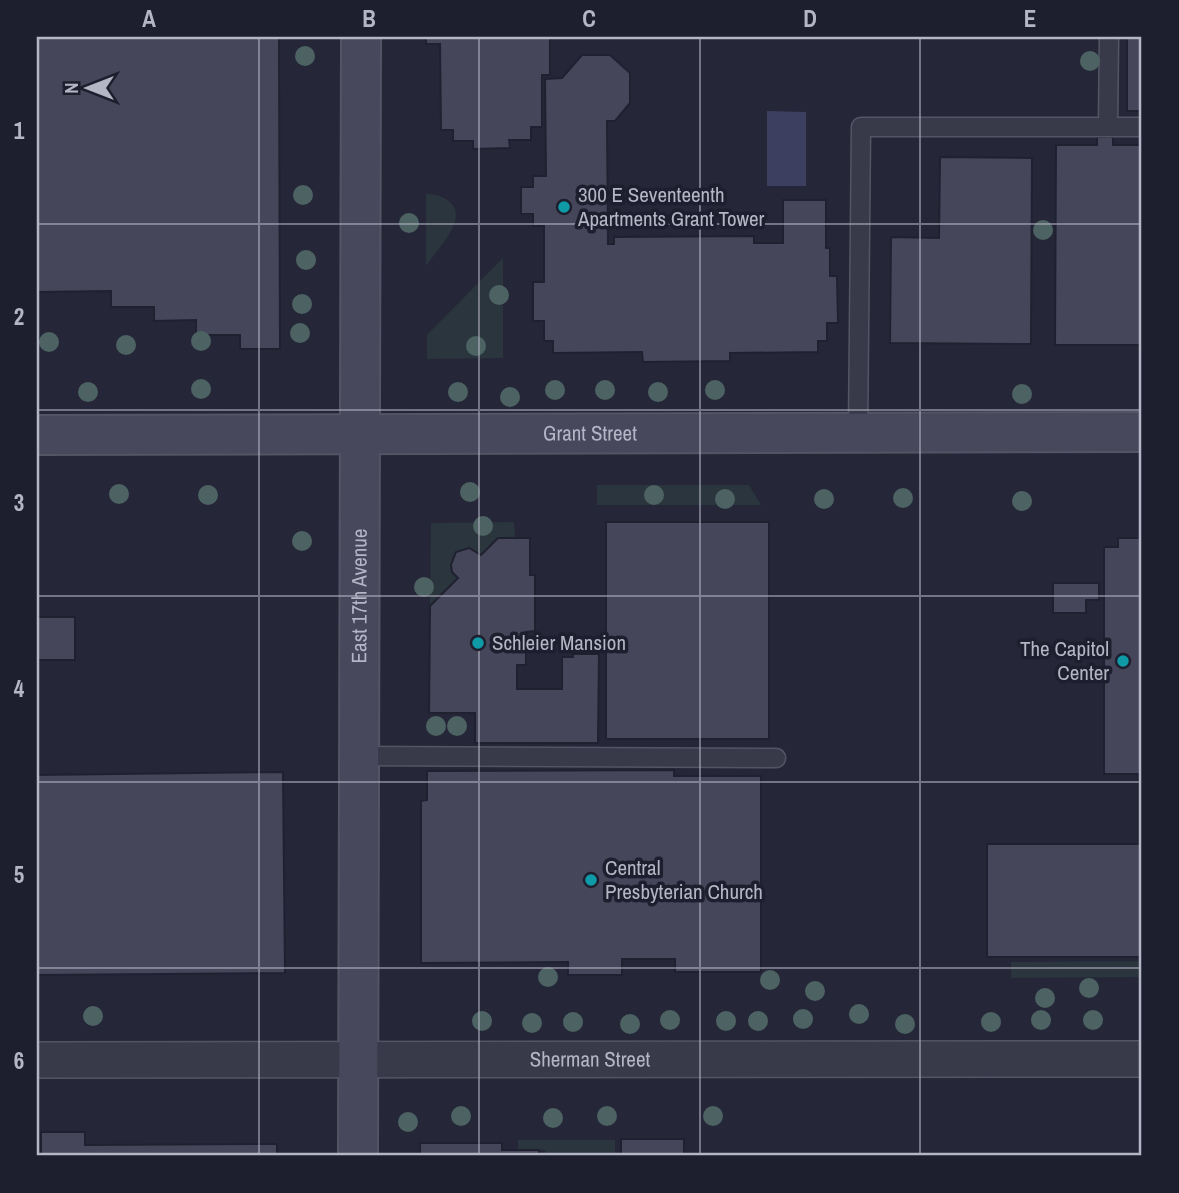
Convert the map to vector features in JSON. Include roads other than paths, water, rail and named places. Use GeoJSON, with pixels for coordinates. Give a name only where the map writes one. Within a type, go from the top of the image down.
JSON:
{"type":"FeatureCollection","features":[{"type":"Feature","properties":{"kind":"main road","name":"East 17th Avenue"},"geometry":{"type":"LineString","coordinates":[[358,1156],[361,37]]}},
{"type":"Feature","properties":{"kind":"main road","name":"Grant Street"},"geometry":{"type":"LineString","coordinates":[[37,435],[1142,432]]}},
{"type":"Feature","properties":{"kind":"street","name":"Sherman Street"},"geometry":{"type":"LineString","coordinates":[[37,1059],[1142,1059]]}},
{"type":"Feature","properties":{"kind":"lane"},"geometry":{"type":"LineString","coordinates":[[1108,127],[1109,37]]}},
{"type":"Feature","properties":{"kind":"lane"},"geometry":{"type":"LineString","coordinates":[[858,433],[861,127],[1142,127]]}},
{"type":"Feature","properties":{"kind":"lane"},"geometry":{"type":"LineString","coordinates":[[359,755],[776,758]]}},
{"type":"Feature","properties":{"kind":"water"},"geometry":{"type":"Polygon","coordinates":[[[767,111],[806,112],[806,186],[767,186],[767,111]]]}},
{"type":"Feature","properties":{"kind":"place","name":"300 E Seventeenth Apartments Grant Tower"},"geometry":{"type":"Point","coordinates":[564,207]}},
{"type":"Feature","properties":{"kind":"place","name":"Schleier Mansion"},"geometry":{"type":"Point","coordinates":[478,643]}},
{"type":"Feature","properties":{"kind":"place","name":"The Capitol Center"},"geometry":{"type":"Point","coordinates":[1123,661]}},
{"type":"Feature","properties":{"kind":"place","name":"Central Presbyterian Church"},"geometry":{"type":"Point","coordinates":[591,880]}}]}
